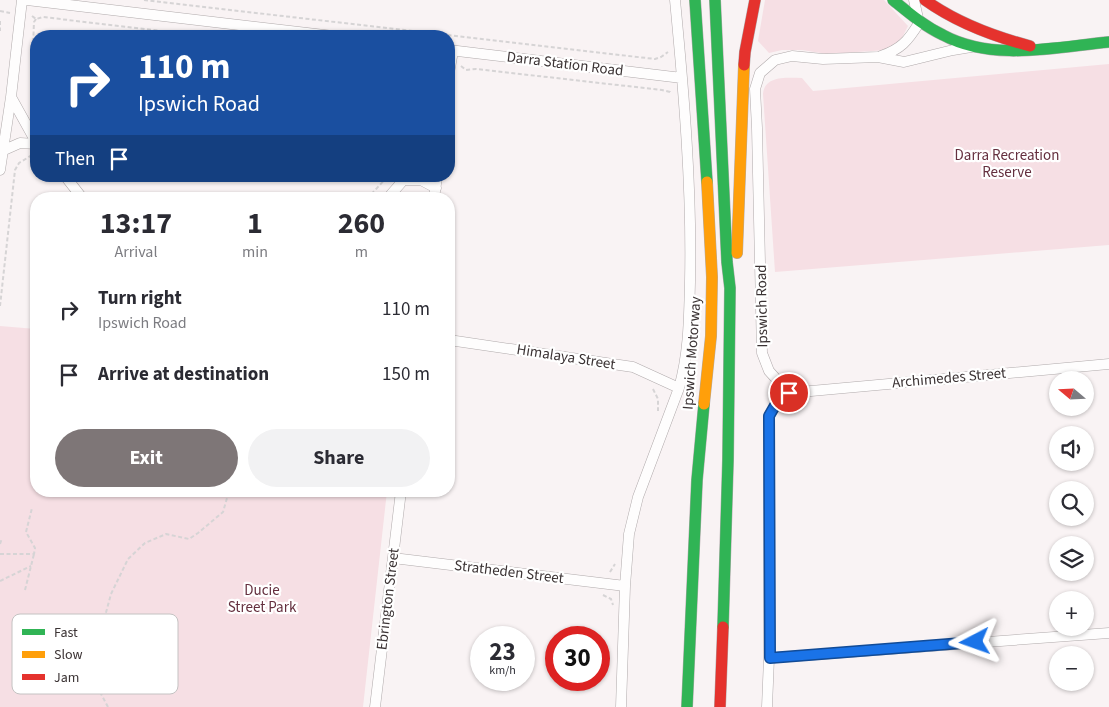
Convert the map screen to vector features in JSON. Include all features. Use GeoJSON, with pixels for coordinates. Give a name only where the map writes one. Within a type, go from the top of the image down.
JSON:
{"type":"FeatureCollection","features":[{"type":"Feature","properties":{"kind":"main road","name":"Ipswich Motorway"},"geometry":{"type":"LineString","coordinates":[[688,707],[697,480],[711,336],[712,277],[695,0]]}},
{"type":"Feature","properties":{"kind":"main road"},"geometry":{"type":"LineString","coordinates":[[715,0],[727,262],[730,288],[728,460],[720,707]]}},
{"type":"Feature","properties":{"kind":"main road"},"geometry":{"type":"LineString","coordinates":[[730,288],[737,256],[745,52],[755,0]]}},
{"type":"Feature","properties":{"kind":"main road"},"geometry":{"type":"LineString","coordinates":[[893,0],[919,23],[952,41],[972,47],[1012,51],[1109,42]]}},
{"type":"Feature","properties":{"kind":"main road"},"geometry":{"type":"LineString","coordinates":[[925,0],[956,21],[978,32],[1041,48]]}},
{"type":"Feature","properties":{"kind":"street"},"geometry":{"type":"LineString","coordinates":[[0,170],[11,97],[22,0]]}},
{"type":"Feature","properties":{"kind":"street"},"geometry":{"type":"LineString","coordinates":[[26,0],[282,30]]}},
{"type":"Feature","properties":{"kind":"street"},"geometry":{"type":"LineString","coordinates":[[621,707],[625,586],[629,534],[638,498],[684,372],[688,342],[691,234],[682,78],[675,0]]}},
{"type":"Feature","properties":{"kind":"street"},"geometry":{"type":"LineString","coordinates":[[914,0],[919,23]]}},
{"type":"Feature","properties":{"kind":"street","name":"Ipswich Road"},"geometry":{"type":"LineString","coordinates":[[878,57],[894,52],[909,40],[919,23]]}},
{"type":"Feature","properties":{"kind":"street","name":"Ipswich Road"},"geometry":{"type":"LineString","coordinates":[[789,393],[768,371],[762,353],[758,138],[755,89],[760,73],[775,60],[792,56],[823,59],[878,57],[904,62],[972,47]]}},
{"type":"Feature","properties":{"kind":"street","name":"Darra Station Road"},"geometry":{"type":"LineString","coordinates":[[455,50],[682,78]]}},
{"type":"Feature","properties":{"kind":"street"},"geometry":{"type":"LineString","coordinates":[[11,97],[30,134]]}},
{"type":"Feature","properties":{"kind":"street"},"geometry":{"type":"LineString","coordinates":[[2,151],[20,143],[30,145]]}},
{"type":"Feature","properties":{"kind":"street"},"geometry":{"type":"LineString","coordinates":[[70,182],[78,192]]}},
{"type":"Feature","properties":{"kind":"street"},"geometry":{"type":"LineString","coordinates":[[393,192],[402,182]]}},
{"type":"Feature","properties":{"kind":"street"},"geometry":{"type":"LineString","coordinates":[[425,182],[436,188]]}},
{"type":"Feature","properties":{"kind":"street"},"geometry":{"type":"LineString","coordinates":[[435,192],[436,182]]}},
{"type":"Feature","properties":{"kind":"street","name":"Himalaya Street"},"geometry":{"type":"LineString","coordinates":[[455,341],[632,367],[679,388]]}},
{"type":"Feature","properties":{"kind":"street","name":"Archimedes Street"},"geometry":{"type":"LineString","coordinates":[[789,393],[1109,364]]}},
{"type":"Feature","properties":{"kind":"street"},"geometry":{"type":"LineString","coordinates":[[767,707],[770,658],[769,416],[777,402],[789,393]]}},
{"type":"Feature","properties":{"kind":"street","name":"Ebrington Street"},"geometry":{"type":"LineString","coordinates":[[375,707],[399,497]]}},
{"type":"Feature","properties":{"kind":"street","name":"Stratheden Street"},"geometry":{"type":"LineString","coordinates":[[393,558],[625,586]]}},
{"type":"Feature","properties":{"kind":"street"},"geometry":{"type":"LineString","coordinates":[[770,658],[1109,633]]}},
{"type":"Feature","properties":{"kind":"path"},"geometry":{"type":"LineString","coordinates":[[144,0],[404,30]]}},
{"type":"Feature","properties":{"kind":"path"},"geometry":{"type":"LineString","coordinates":[[0,12],[32,16],[36,19],[43,17],[153,30]]}},
{"type":"Feature","properties":{"kind":"path"},"geometry":{"type":"LineString","coordinates":[[34,30],[36,19]]}},
{"type":"Feature","properties":{"kind":"path"},"geometry":{"type":"LineString","coordinates":[[0,21],[0,31]]}},
{"type":"Feature","properties":{"kind":"path"},"geometry":{"type":"LineString","coordinates":[[455,36],[655,59],[662,57],[668,52],[670,46]]}},
{"type":"Feature","properties":{"kind":"path"},"geometry":{"type":"LineString","coordinates":[[455,68],[462,66],[466,70],[468,68],[476,68],[662,90],[670,92],[673,97]]}},
{"type":"Feature","properties":{"kind":"path"},"geometry":{"type":"LineString","coordinates":[[0,306],[16,170],[19,163],[30,152]]}},
{"type":"Feature","properties":{"kind":"path"},"geometry":{"type":"LineString","coordinates":[[373,192],[383,182]]}},
{"type":"Feature","properties":{"kind":"path"},"geometry":{"type":"LineString","coordinates":[[106,614],[111,594],[128,559],[145,543],[166,534],[189,539],[223,512],[227,497]]}},
{"type":"Feature","properties":{"kind":"path"},"geometry":{"type":"LineString","coordinates":[[25,590],[35,548],[26,532],[32,508]]}},
{"type":"Feature","properties":{"kind":"path"},"geometry":{"type":"LineString","coordinates":[[0,544],[2,538]]}},
{"type":"Feature","properties":{"kind":"path"},"geometry":{"type":"LineString","coordinates":[[0,554],[34,554]]}},
{"type":"Feature","properties":{"kind":"path"},"geometry":{"type":"LineString","coordinates":[[0,581],[31,566]]}},
{"type":"Feature","properties":{"kind":"path"},"geometry":{"type":"LineString","coordinates":[[101,694],[108,707]]}},
{"type":"Feature","properties":{"kind":"green space"},"geometry":{"type":"Polygon","coordinates":[[[765,0],[884,0],[908,26],[901,40],[887,50],[827,54],[802,50],[782,50],[769,53],[758,41],[765,0]]]}},
{"type":"Feature","properties":{"kind":"green space","name":"Darra Recreation Reserve"},"geometry":{"type":"Polygon","coordinates":[[[1109,64],[1109,245],[775,272],[763,94],[768,83],[784,78],[802,78],[813,91],[1109,64]]]}},
{"type":"Feature","properties":{"kind":"green space","name":"Ducie Street Park"},"geometry":{"type":"Polygon","coordinates":[[[0,326],[30,328],[30,497],[386,497],[363,707],[0,707],[0,326]]]}},
{"type":"Feature","properties":{"kind":"traffic: fast"},"geometry":{"type":"LineString","coordinates":[[695,0],[707,182]]}},
{"type":"Feature","properties":{"kind":"traffic: fast"},"geometry":{"type":"LineString","coordinates":[[715,0],[727,262],[730,288],[728,460],[723,627]]}},
{"type":"Feature","properties":{"kind":"traffic: fast"},"geometry":{"type":"LineString","coordinates":[[893,0],[917,19],[943,35],[962,43],[983,48],[1025,51],[1109,42]]}},
{"type":"Feature","properties":{"kind":"traffic: fast"},"geometry":{"type":"LineString","coordinates":[[687,707],[697,480],[704,404]]}},
{"type":"Feature","properties":{"kind":"traffic: slow"},"geometry":{"type":"LineString","coordinates":[[737,253],[744,65]]}},
{"type":"Feature","properties":{"kind":"traffic: slow"},"geometry":{"type":"LineString","coordinates":[[704,404],[711,336],[712,277],[707,182]]}},
{"type":"Feature","properties":{"kind":"traffic: jam"},"geometry":{"type":"LineString","coordinates":[[744,65],[755,0]]}},
{"type":"Feature","properties":{"kind":"traffic: jam"},"geometry":{"type":"LineString","coordinates":[[925,0],[975,28],[1030,46]]}},
{"type":"Feature","properties":{"kind":"traffic: jam"},"geometry":{"type":"LineString","coordinates":[[720,707],[723,627]]}},
{"type":"Feature","properties":{"kind":"route"},"geometry":{"type":"LineString","coordinates":[[789,393],[777,402],[769,416],[770,658],[975,642]]}}]}
